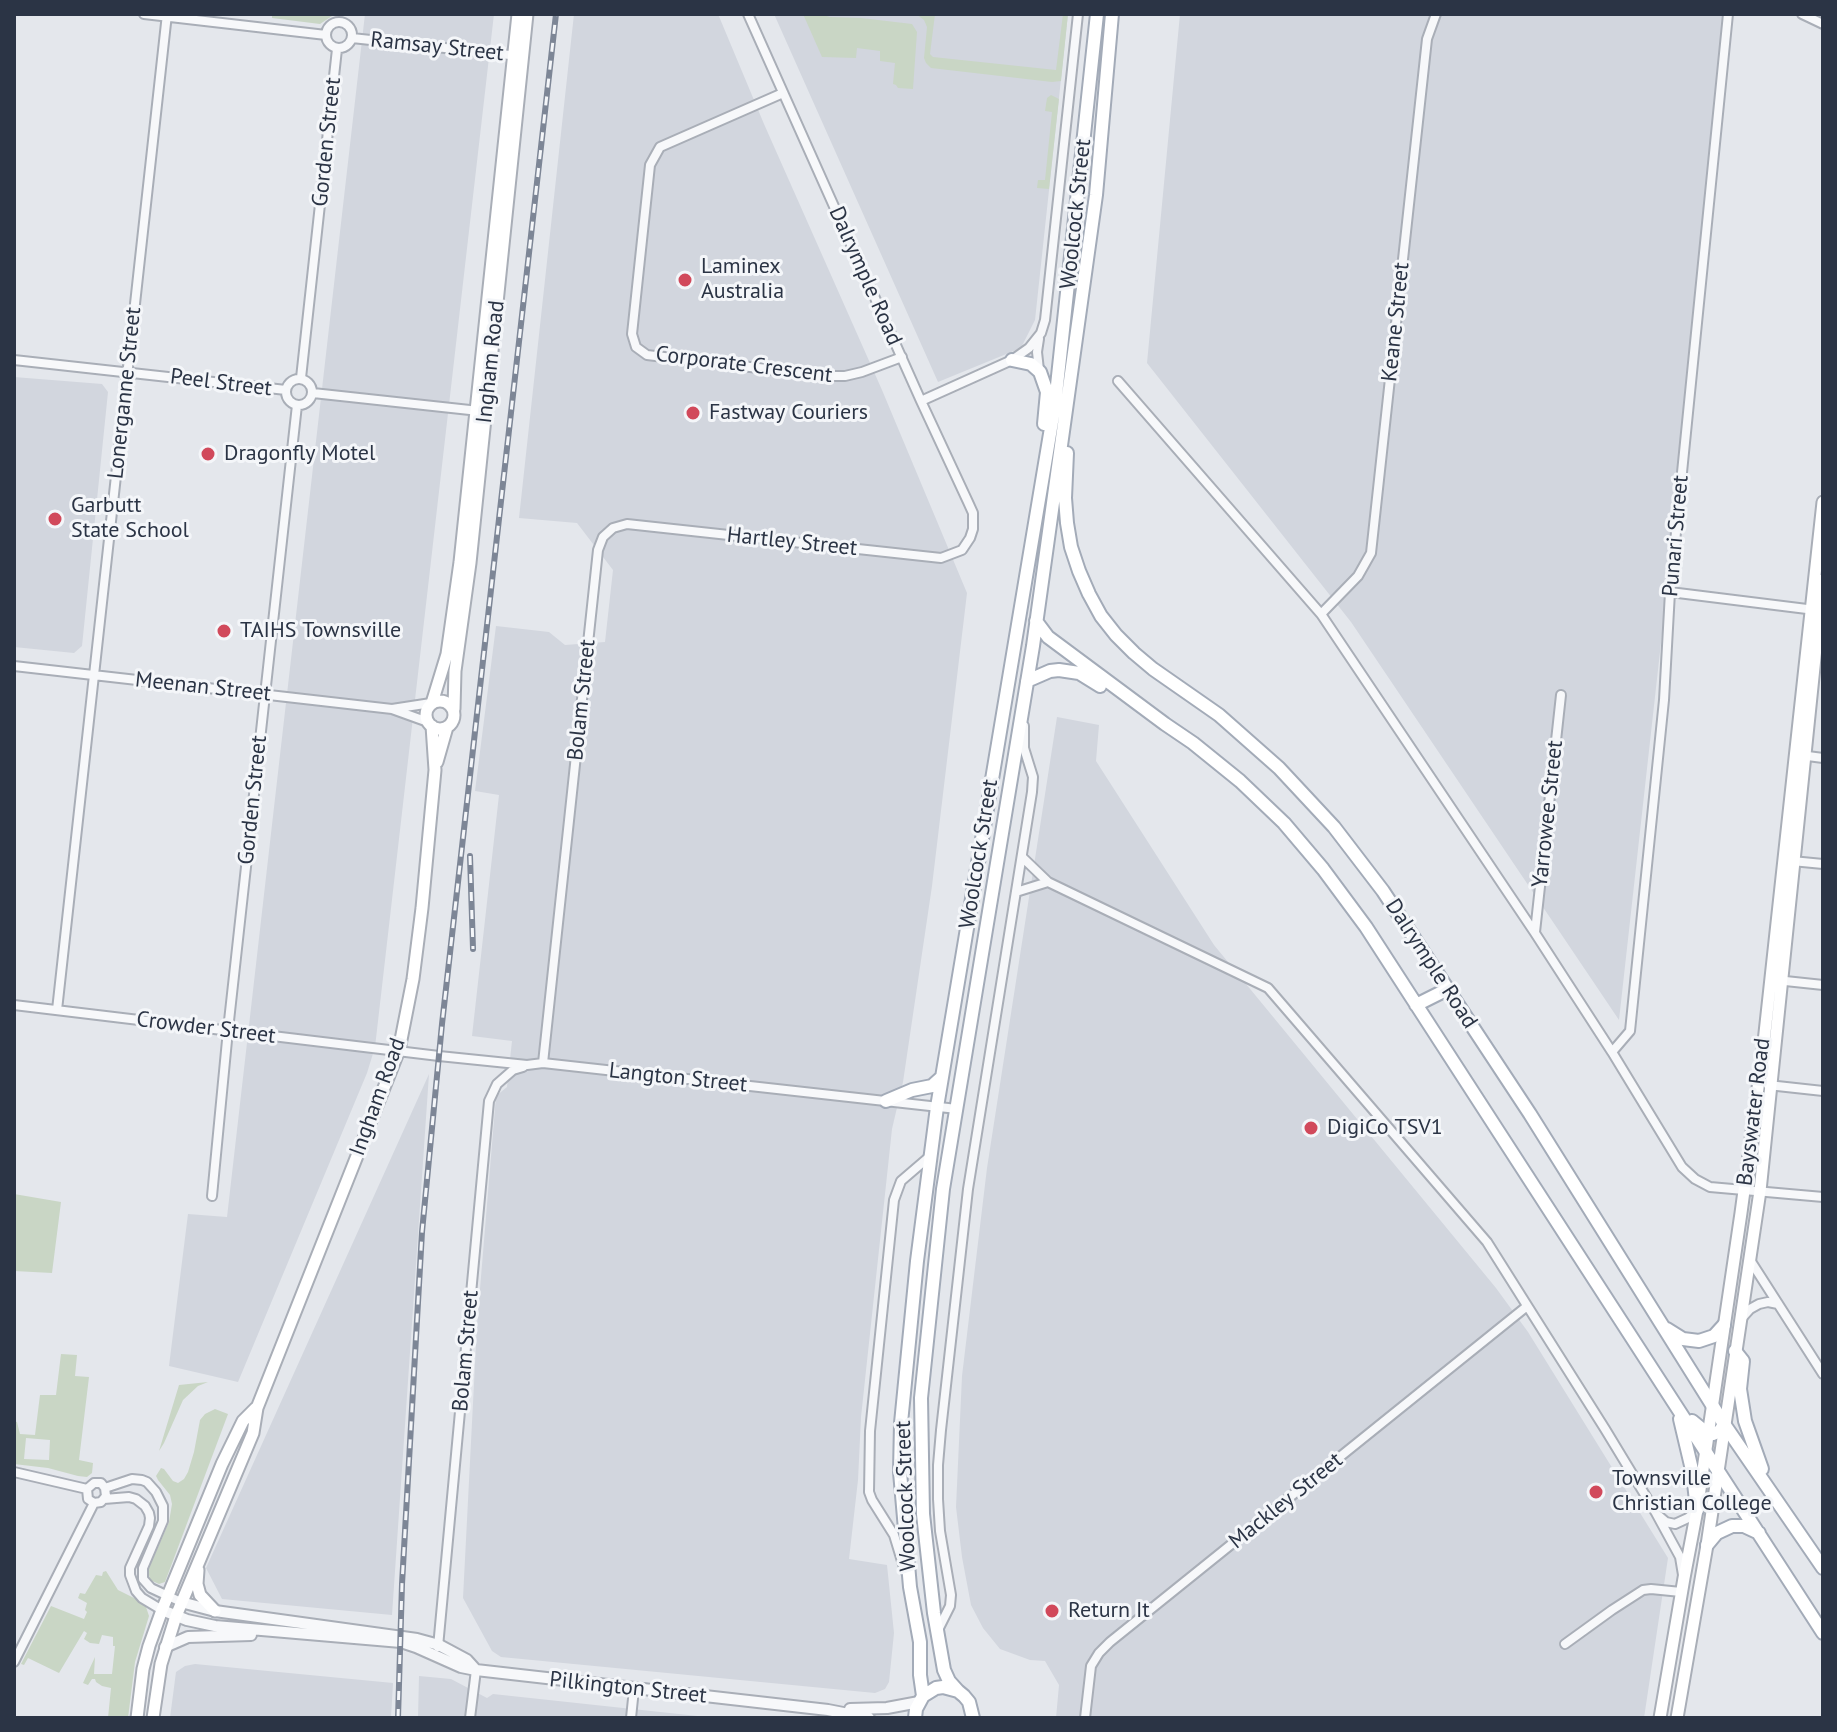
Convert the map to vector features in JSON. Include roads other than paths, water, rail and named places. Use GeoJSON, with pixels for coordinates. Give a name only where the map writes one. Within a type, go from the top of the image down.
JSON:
{"type":"FeatureCollection","features":[{"type":"Feature","properties":{"kind":"main road","name":"Ingham Road"},"geometry":{"type":"LineString","coordinates":[[454,709],[455,671],[470,563],[481,412],[518,56],[518,14]]}},
{"type":"Feature","properties":{"kind":"main road","name":"Ingham Road"},"geometry":{"type":"LineString","coordinates":[[518,56],[527,14]]}},
{"type":"Feature","properties":{"kind":"main road","name":"Woolcock Street"},"geometry":{"type":"LineString","coordinates":[[915,1718],[921,1699],[920,1642],[910,1587],[900,1472],[901,1423],[929,1157],[1055,404],[1097,14]]}},
{"type":"Feature","properties":{"kind":"main road","name":"Woolcock Street"},"geometry":{"type":"LineString","coordinates":[[973,1718],[969,1702],[949,1681],[944,1670],[937,1632],[923,1514],[921,1398],[943,1189],[1024,702],[1070,386],[1096,195],[1112,14]]}},
{"type":"Feature","properties":{"kind":"main road"},"geometry":{"type":"LineString","coordinates":[[1012,360],[1031,364],[1039,370],[1047,392],[1041,483]]}},
{"type":"Feature","properties":{"kind":"main road","name":"Dalrymple Road"},"geometry":{"type":"LineString","coordinates":[[1070,386],[1065,498],[1067,523],[1079,571],[1101,616],[1134,653],[1219,715],[1279,768],[1334,827],[1383,891],[1530,1114],[1724,1424],[1823,1568]]}},
{"type":"Feature","properties":{"kind":"main road","name":"Ingham Road"},"geometry":{"type":"LineString","coordinates":[[432,703],[447,654],[481,412]]}},
{"type":"Feature","properties":{"kind":"main road","name":"Bayswater Road"},"geometry":{"type":"LineString","coordinates":[[1677,1718],[1707,1545],[1760,1191],[1765,1085],[1816,610],[1823,502]]}},
{"type":"Feature","properties":{"kind":"main road","name":"Bayswater Road"},"geometry":{"type":"LineString","coordinates":[[1816,610],[1823,580]]}},
{"type":"Feature","properties":{"kind":"main road"},"geometry":{"type":"LineString","coordinates":[[1023,588],[1035,595],[1040,588]]}},
{"type":"Feature","properties":{"kind":"main road","name":"Dalrymple Road"},"geometry":{"type":"LineString","coordinates":[[1023,588],[1035,621],[1048,637],[1240,781],[1284,823],[1323,869],[1366,927],[1823,1633]]}},
{"type":"Feature","properties":{"kind":"main road"},"geometry":{"type":"LineString","coordinates":[[1027,681],[1052,670],[1079,673],[1165,724]]}},
{"type":"Feature","properties":{"kind":"main road"},"geometry":{"type":"LineString","coordinates":[[442,700],[454,709],[454,720],[447,727],[436,729],[430,724],[426,712],[432,703],[442,700]]}},
{"type":"Feature","properties":{"kind":"main road","name":"Ingham Road"},"geometry":{"type":"LineString","coordinates":[[430,724],[435,770]]}},
{"type":"Feature","properties":{"kind":"main road","name":"Ingham Road"},"geometry":{"type":"LineString","coordinates":[[153,1718],[165,1647],[181,1602],[253,1433],[257,1408],[399,1050],[413,979],[435,770],[447,727]]}},
{"type":"Feature","properties":{"kind":"main road"},"geometry":{"type":"LineString","coordinates":[[1416,1005],[1448,989]]}},
{"type":"Feature","properties":{"kind":"main road"},"geometry":{"type":"LineString","coordinates":[[886,1101],[932,1086],[942,1077]]}},
{"type":"Feature","properties":{"kind":"main road","name":"Bayswater Road"},"geometry":{"type":"LineString","coordinates":[[1660,1718],[1697,1510],[1744,1190],[1765,1085]]}},
{"type":"Feature","properties":{"kind":"main road"},"geometry":{"type":"LineString","coordinates":[[1665,1328],[1695,1342],[1710,1338],[1724,1325]]}},
{"type":"Feature","properties":{"kind":"main road"},"geometry":{"type":"LineString","coordinates":[[1735,1351],[1743,1361],[1740,1389],[1745,1421],[1770,1489]]}},
{"type":"Feature","properties":{"kind":"main road"},"geometry":{"type":"LineString","coordinates":[[1675,1403],[1709,1433],[1720,1431],[1724,1424]]}},
{"type":"Feature","properties":{"kind":"main road"},"geometry":{"type":"LineString","coordinates":[[1675,1403],[1686,1438],[1697,1510]]}},
{"type":"Feature","properties":{"kind":"main road","name":"Ingham Road"},"geometry":{"type":"LineString","coordinates":[[137,1718],[143,1669],[167,1597],[222,1464],[243,1421],[257,1408]]}},
{"type":"Feature","properties":{"kind":"main road"},"geometry":{"type":"LineString","coordinates":[[1707,1545],[1717,1533],[1732,1526],[1744,1526],[1759,1533]]}},
{"type":"Feature","properties":{"kind":"main road"},"geometry":{"type":"LineString","coordinates":[[198,1561],[198,1589],[204,1601],[215,1611]]}},
{"type":"Feature","properties":{"kind":"main road"},"geometry":{"type":"LineString","coordinates":[[921,1699],[936,1688],[958,1691]]}},
{"type":"Feature","properties":{"kind":"street"},"geometry":{"type":"LineString","coordinates":[[144,14],[326,35]]}},
{"type":"Feature","properties":{"kind":"street","name":"Dalrymple Road"},"geometry":{"type":"LineString","coordinates":[[748,14],[973,513],[975,521],[970,538]]}},
{"type":"Feature","properties":{"kind":"street"},"geometry":{"type":"LineString","coordinates":[[1039,370],[1037,352],[1045,320],[1078,14]]}},
{"type":"Feature","properties":{"kind":"street","name":"Keane Street"},"geometry":{"type":"LineString","coordinates":[[1321,614],[1358,576],[1371,553],[1427,39],[1436,14]]}},
{"type":"Feature","properties":{"kind":"street","name":"Punari Street"},"geometry":{"type":"LineString","coordinates":[[1612,1052],[1630,1031],[1728,14]]}},
{"type":"Feature","properties":{"kind":"street"},"geometry":{"type":"LineString","coordinates":[[1802,14],[1823,24]]}},
{"type":"Feature","properties":{"kind":"street","name":"Lonerganne Street"},"geometry":{"type":"LineString","coordinates":[[57,1010],[167,15]]}},
{"type":"Feature","properties":{"kind":"street"},"geometry":{"type":"LineString","coordinates":[[341,18],[350,27],[352,38],[350,44],[337,49],[327,41],[326,35],[329,26],[341,18]]}},
{"type":"Feature","properties":{"kind":"street","name":"Ramsay Street"},"geometry":{"type":"LineString","coordinates":[[352,38],[518,56]]}},
{"type":"Feature","properties":{"kind":"street","name":"Gorden Street"},"geometry":{"type":"LineString","coordinates":[[301,378],[337,49]]}},
{"type":"Feature","properties":{"kind":"street","name":"Corporate Crescent"},"geometry":{"type":"LineString","coordinates":[[783,93],[660,147],[650,165],[632,334],[636,347],[647,355],[827,376],[862,372],[902,357]]}},
{"type":"Feature","properties":{"kind":"street"},"geometry":{"type":"LineString","coordinates":[[921,401],[1012,360],[1029,348],[1041,333]]}},
{"type":"Feature","properties":{"kind":"street","name":"Peel Street"},"geometry":{"type":"LineString","coordinates":[[14,360],[286,390]]}},
{"type":"Feature","properties":{"kind":"street"},"geometry":{"type":"LineString","coordinates":[[301,378],[312,386],[313,393],[304,405],[297,405],[291,403],[286,390],[294,379],[301,378]]}},
{"type":"Feature","properties":{"kind":"street"},"geometry":{"type":"LineString","coordinates":[[1118,381],[1321,614],[1535,933],[1682,1167],[1710,1187],[1823,1197]]}},
{"type":"Feature","properties":{"kind":"street"},"geometry":{"type":"LineString","coordinates":[[313,393],[481,412]]}},
{"type":"Feature","properties":{"kind":"street","name":"Gorden Street"},"geometry":{"type":"LineString","coordinates":[[212,1196],[297,405]]}},
{"type":"Feature","properties":{"kind":"street","name":"Hartley Street"},"geometry":{"type":"LineString","coordinates":[[608,532],[627,524],[941,558],[962,550],[970,538]]}},
{"type":"Feature","properties":{"kind":"street","name":"Bolam Street"},"geometry":{"type":"LineString","coordinates":[[543,1063],[598,550],[608,532]]}},
{"type":"Feature","properties":{"kind":"street"},"geometry":{"type":"LineString","coordinates":[[1670,592],[1816,610]]}},
{"type":"Feature","properties":{"kind":"street","name":"Meenan Street"},"geometry":{"type":"LineString","coordinates":[[14,666],[392,709],[430,724]]}},
{"type":"Feature","properties":{"kind":"street","name":"Yarrowee Street"},"geometry":{"type":"LineString","coordinates":[[1535,933],[1561,695]]}},
{"type":"Feature","properties":{"kind":"street"},"geometry":{"type":"LineString","coordinates":[[937,1632],[946,1616],[951,1595],[938,1499],[942,1415],[968,1189],[1033,777],[1024,748],[1024,702]]}},
{"type":"Feature","properties":{"kind":"street","name":"Meenan Street"},"geometry":{"type":"LineString","coordinates":[[392,709],[432,703]]}},
{"type":"Feature","properties":{"kind":"street"},"geometry":{"type":"LineString","coordinates":[[1800,755],[1823,758]]}},
{"type":"Feature","properties":{"kind":"street"},"geometry":{"type":"LineString","coordinates":[[1022,857],[1048,882],[1268,988],[1487,1242],[1656,1513],[1680,1557],[1684,1578]]}},
{"type":"Feature","properties":{"kind":"street"},"geometry":{"type":"LineString","coordinates":[[1789,860],[1823,864]]}},
{"type":"Feature","properties":{"kind":"street"},"geometry":{"type":"LineString","coordinates":[[1016,892],[1048,882]]}},
{"type":"Feature","properties":{"kind":"street"},"geometry":{"type":"LineString","coordinates":[[1776,980],[1823,985]]}},
{"type":"Feature","properties":{"kind":"street","name":"Crowder Street"},"geometry":{"type":"LineString","coordinates":[[14,1005],[399,1050]]}},
{"type":"Feature","properties":{"kind":"street","name":"Langton Street"},"geometry":{"type":"LineString","coordinates":[[399,1050],[957,1109]]}},
{"type":"Feature","properties":{"kind":"street","name":"Bolam Street"},"geometry":{"type":"LineString","coordinates":[[437,1650],[489,1101],[497,1084],[513,1070],[527,1065]]}},
{"type":"Feature","properties":{"kind":"street"},"geometry":{"type":"LineString","coordinates":[[1765,1085],[1823,1091]]}},
{"type":"Feature","properties":{"kind":"street"},"geometry":{"type":"LineString","coordinates":[[910,1587],[894,1535],[869,1492],[870,1431],[894,1200],[901,1181],[929,1157]]}},
{"type":"Feature","properties":{"kind":"street"},"geometry":{"type":"LineString","coordinates":[[1750,1260],[1823,1374]]}},
{"type":"Feature","properties":{"kind":"street"},"geometry":{"type":"LineString","coordinates":[[1741,1319],[1756,1305],[1768,1302],[1778,1304]]}},
{"type":"Feature","properties":{"kind":"street","name":"Mackley Street"},"geometry":{"type":"LineString","coordinates":[[1085,1718],[1091,1666],[1110,1642],[1526,1307]]}},
{"type":"Feature","properties":{"kind":"street"},"geometry":{"type":"LineString","coordinates":[[14,1472],[87,1489]]}},
{"type":"Feature","properties":{"kind":"street"},"geometry":{"type":"LineString","coordinates":[[105,1488],[132,1479],[142,1480],[152,1486],[160,1498],[163,1521],[142,1574],[147,1585],[167,1597]]}},
{"type":"Feature","properties":{"kind":"street"},"geometry":{"type":"LineString","coordinates":[[104,1499],[105,1488],[98,1482],[91,1484],[87,1489],[88,1499],[94,1503],[129,1497],[145,1506],[149,1513],[149,1526],[130,1568],[130,1575],[142,1598],[162,1610]]}},
{"type":"Feature","properties":{"kind":"street"},"geometry":{"type":"LineString","coordinates":[[14,1662],[94,1503]]}},
{"type":"Feature","properties":{"kind":"street"},"geometry":{"type":"LineString","coordinates":[[1656,1513],[1666,1522],[1675,1524],[1697,1510]]}},
{"type":"Feature","properties":{"kind":"street"},"geometry":{"type":"LineString","coordinates":[[1565,1644],[1643,1590],[1681,1592]]}},
{"type":"Feature","properties":{"kind":"street","name":"Pilkington Street"},"geometry":{"type":"LineString","coordinates":[[167,1597],[215,1611],[401,1635],[437,1650],[461,1667],[476,1670],[792,1712],[887,1708],[921,1699]]}},
{"type":"Feature","properties":{"kind":"street","name":"Pilkington Street"},"geometry":{"type":"LineString","coordinates":[[162,1610],[215,1626],[401,1642],[437,1650]]}},
{"type":"Feature","properties":{"kind":"street"},"geometry":{"type":"LineString","coordinates":[[165,1647],[188,1637],[305,1633]]}},
{"type":"Feature","properties":{"kind":"street"},"geometry":{"type":"LineString","coordinates":[[470,1718],[476,1670]]}},
{"type":"Feature","properties":{"kind":"street"},"geometry":{"type":"LineString","coordinates":[[631,1718],[634,1689]]}},
{"type":"Feature","properties":{"kind":"street","name":"Pilkington Street"},"geometry":{"type":"LineString","coordinates":[[828,1710],[869,1718]]}},
{"type":"Feature","properties":{"kind":"railway"},"geometry":{"type":"LineString","coordinates":[[398,1718],[402,1584],[422,1232],[442,1024],[556,14]]}},
{"type":"Feature","properties":{"kind":"railway"},"geometry":{"type":"LineString","coordinates":[[470,856],[473,949]]}},
{"type":"Feature","properties":{"kind":"place","name":"Laminex Australia"},"geometry":{"type":"Point","coordinates":[685,280]}},
{"type":"Feature","properties":{"kind":"place","name":"Fastway Couriers"},"geometry":{"type":"Point","coordinates":[693,413]}},
{"type":"Feature","properties":{"kind":"place","name":"Dragonfly Motel"},"geometry":{"type":"Point","coordinates":[208,454]}},
{"type":"Feature","properties":{"kind":"place","name":"Garbutt State School"},"geometry":{"type":"Point","coordinates":[55,519]}},
{"type":"Feature","properties":{"kind":"place","name":"TAIHS Townsville"},"geometry":{"type":"Point","coordinates":[224,631]}},
{"type":"Feature","properties":{"kind":"place","name":"DigiCo TSV1"},"geometry":{"type":"Point","coordinates":[1311,1128]}},
{"type":"Feature","properties":{"kind":"place","name":"Townsville Christian College"},"geometry":{"type":"Point","coordinates":[1596,1492]}},
{"type":"Feature","properties":{"kind":"place","name":"Return It"},"geometry":{"type":"Point","coordinates":[1052,1611]}}]}
